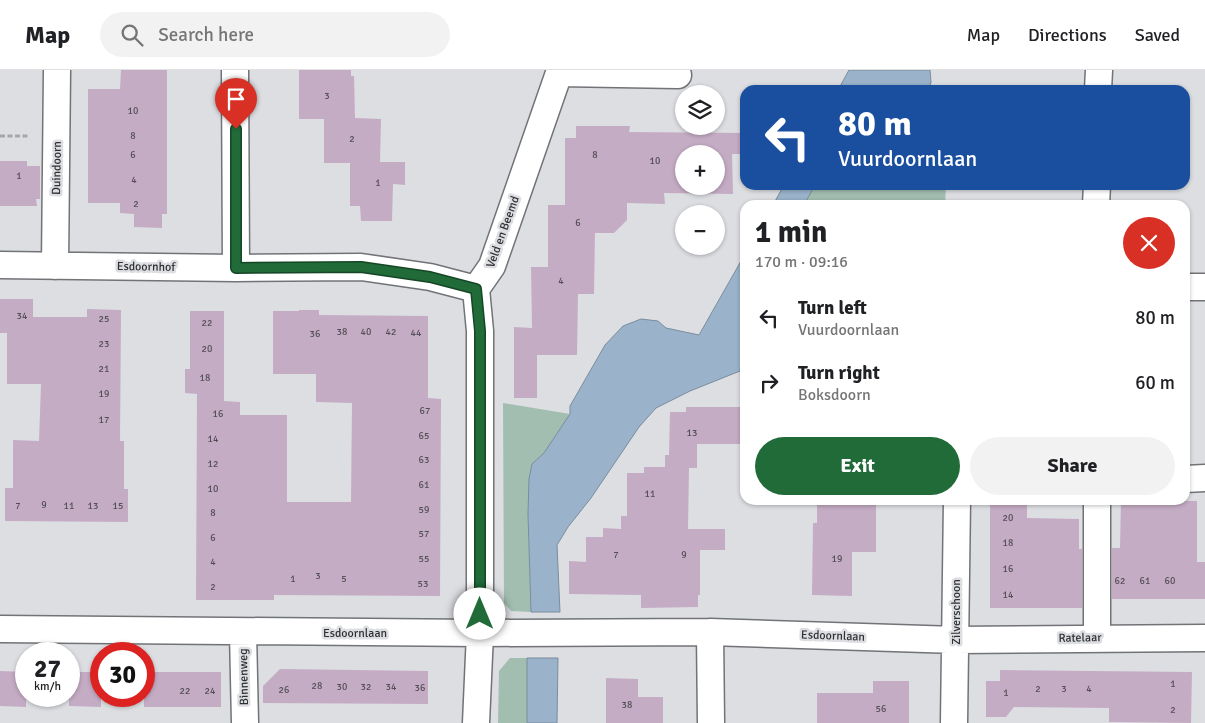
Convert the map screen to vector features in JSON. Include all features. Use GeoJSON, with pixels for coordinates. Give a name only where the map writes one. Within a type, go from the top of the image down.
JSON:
{"type":"FeatureCollection","features":[{"type":"Feature","properties":{"kind":"street","name":"Duindoorn"},"geometry":{"type":"LineString","coordinates":[[55,266],[58,136],[57,70]]}},
{"type":"Feature","properties":{"kind":"street"},"geometry":{"type":"LineString","coordinates":[[235,70],[236,268]]}},
{"type":"Feature","properties":{"kind":"street"},"geometry":{"type":"LineString","coordinates":[[1098,85],[1099,70]]}},
{"type":"Feature","properties":{"kind":"street","name":"Veld en Beemd"},"geometry":{"type":"LineString","coordinates":[[476,289],[492,266],[559,73],[678,75]]}},
{"type":"Feature","properties":{"kind":"street","name":"Esdoornhof"},"geometry":{"type":"LineString","coordinates":[[0,265],[236,268],[361,267],[430,277],[476,289]]}},
{"type":"Feature","properties":{"kind":"street"},"geometry":{"type":"LineString","coordinates":[[1190,287],[1205,287]]}},
{"type":"Feature","properties":{"kind":"street"},"geometry":{"type":"LineString","coordinates":[[476,289],[480,331],[480,633],[476,723]]}},
{"type":"Feature","properties":{"kind":"street"},"geometry":{"type":"LineString","coordinates":[[1190,479],[1205,478]]}},
{"type":"Feature","properties":{"kind":"street","name":"Zilverschoon"},"geometry":{"type":"LineString","coordinates":[[954,723],[957,505]]}},
{"type":"Feature","properties":{"kind":"street"},"geometry":{"type":"LineString","coordinates":[[1097,505],[1097,638]]}},
{"type":"Feature","properties":{"kind":"street","name":"Esdoornlaan"},"geometry":{"type":"LineString","coordinates":[[0,629],[243,632],[710,632],[956,640]]}},
{"type":"Feature","properties":{"kind":"street","name":"Binnenweg"},"geometry":{"type":"LineString","coordinates":[[243,632],[245,723]]}},
{"type":"Feature","properties":{"kind":"street"},"geometry":{"type":"LineString","coordinates":[[710,632],[711,723]]}},
{"type":"Feature","properties":{"kind":"street","name":"Ratelaar"},"geometry":{"type":"LineString","coordinates":[[956,640],[1205,638]]}},
{"type":"Feature","properties":{"kind":"green space"},"geometry":{"type":"Polygon","coordinates":[[[812,190],[946,190],[945,200],[807,200],[812,190]]]}},
{"type":"Feature","properties":{"kind":"green space"},"geometry":{"type":"Polygon","coordinates":[[[503,403],[570,414],[544,453],[533,464],[528,514],[531,612],[511,611],[504,603],[503,403]]]}},
{"type":"Feature","properties":{"kind":"green space"},"geometry":{"type":"Polygon","coordinates":[[[510,658],[527,658],[527,723],[498,723],[499,671],[510,658]]]}},
{"type":"Feature","properties":{"kind":"water"},"geometry":{"type":"Polygon","coordinates":[[[849,70],[930,70],[930,85],[841,85],[849,70]]]}},
{"type":"Feature","properties":{"kind":"water"},"geometry":{"type":"Polygon","coordinates":[[[781,190],[812,190],[807,200],[776,200],[781,190]]]}},
{"type":"Feature","properties":{"kind":"water"},"geometry":{"type":"Polygon","coordinates":[[[740,263],[740,371],[690,391],[656,408],[639,427],[557,545],[560,612],[531,612],[528,514],[529,479],[532,464],[544,453],[570,414],[570,406],[605,345],[623,326],[641,319],[658,321],[666,328],[699,335],[740,263]]]}},
{"type":"Feature","properties":{"kind":"water"},"geometry":{"type":"Polygon","coordinates":[[[527,658],[558,658],[557,723],[527,723],[527,658]]]}},
{"type":"Feature","properties":{"kind":"building"},"geometry":{"type":"Polygon","coordinates":[[[121,70],[167,70],[167,214],[162,214],[162,228],[134,227],[134,214],[120,213],[120,203],[88,203],[88,89],[120,89],[121,70]]]}},
{"type":"Feature","properties":{"kind":"building"},"geometry":{"type":"Polygon","coordinates":[[[299,70],[351,70],[351,76],[354,76],[355,118],[381,119],[380,162],[405,162],[405,185],[393,184],[392,221],[361,221],[360,206],[350,206],[350,163],[324,163],[324,119],[299,119],[299,70]]]}},
{"type":"Feature","properties":{"kind":"building"},"geometry":{"type":"Polygon","coordinates":[[[576,126],[630,126],[629,132],[675,132],[675,135],[725,135],[725,133],[740,133],[740,154],[732,154],[733,194],[725,194],[725,145],[675,145],[675,193],[664,193],[665,204],[627,203],[627,220],[614,233],[595,233],[594,294],[578,294],[577,355],[537,355],[537,398],[514,398],[514,327],[532,328],[531,267],[548,267],[548,205],[565,205],[565,138],[576,138],[576,126]]]}},
{"type":"Feature","properties":{"kind":"building"},"geometry":{"type":"Polygon","coordinates":[[[0,161],[27,161],[27,166],[40,166],[40,199],[36,199],[37,206],[0,206],[0,161]]]}},
{"type":"Feature","properties":{"kind":"building"},"geometry":{"type":"Polygon","coordinates":[[[0,299],[33,299],[33,317],[87,317],[87,309],[121,310],[120,441],[124,441],[124,489],[128,489],[128,522],[5,521],[5,488],[13,488],[13,440],[39,441],[41,384],[7,384],[7,333],[0,333],[0,299]]]}},
{"type":"Feature","properties":{"kind":"building"},"geometry":{"type":"Polygon","coordinates":[[[319,310],[319,315],[428,316],[428,398],[441,399],[440,596],[274,595],[274,600],[196,600],[197,394],[185,393],[185,369],[190,369],[190,311],[224,311],[224,401],[240,402],[240,415],[287,415],[287,502],[351,502],[352,403],[316,402],[316,374],[273,374],[273,311],[319,310]]]}},
{"type":"Feature","properties":{"kind":"building"},"geometry":{"type":"Polygon","coordinates":[[[686,407],[740,407],[740,444],[697,444],[697,468],[689,468],[688,529],[725,529],[725,550],[700,550],[700,595],[698,595],[698,607],[641,608],[641,595],[569,594],[569,561],[586,562],[586,537],[603,537],[603,528],[621,529],[621,516],[627,516],[627,473],[644,473],[644,467],[665,467],[665,455],[669,455],[670,412],[686,412],[686,407]]]}},
{"type":"Feature","properties":{"kind":"building"},"geometry":{"type":"Polygon","coordinates":[[[1190,501],[1197,501],[1197,562],[1205,562],[1205,599],[1112,599],[1112,548],[1120,548],[1121,505],[1190,505],[1190,501]]]}},
{"type":"Feature","properties":{"kind":"building"},"geometry":{"type":"Polygon","coordinates":[[[817,505],[876,505],[876,552],[852,552],[852,596],[812,595],[813,523],[817,523],[817,505]]]}},
{"type":"Feature","properties":{"kind":"building"},"geometry":{"type":"Polygon","coordinates":[[[990,505],[1027,505],[1027,518],[1079,519],[1079,549],[1082,549],[1082,608],[990,608],[990,505]]]}},
{"type":"Feature","properties":{"kind":"building"},"geometry":{"type":"Polygon","coordinates":[[[280,669],[428,671],[428,704],[263,703],[263,686],[280,669]]]}},
{"type":"Feature","properties":{"kind":"building"},"geometry":{"type":"Polygon","coordinates":[[[1000,670],[1192,672],[1191,723],[1109,722],[1109,708],[1014,707],[1006,717],[986,717],[986,681],[1000,681],[1000,670]]]}},
{"type":"Feature","properties":{"kind":"building"},"geometry":{"type":"Polygon","coordinates":[[[0,671],[15,672],[15,707],[0,706],[0,671]]]}},
{"type":"Feature","properties":{"kind":"building"},"geometry":{"type":"Polygon","coordinates":[[[80,672],[90,672],[90,707],[80,706],[80,672]]]}},
{"type":"Feature","properties":{"kind":"building"},"geometry":{"type":"Polygon","coordinates":[[[155,672],[221,672],[221,707],[155,707],[155,672]]]}},
{"type":"Feature","properties":{"kind":"building"},"geometry":{"type":"Polygon","coordinates":[[[606,678],[638,679],[638,697],[663,697],[663,723],[606,723],[606,678]]]}},
{"type":"Feature","properties":{"kind":"building"},"geometry":{"type":"Polygon","coordinates":[[[873,681],[909,681],[909,723],[817,723],[817,693],[873,693],[873,681]]]}},
{"type":"Feature","properties":{"kind":"route"},"geometry":{"type":"LineString","coordinates":[[236,129],[236,268],[361,267],[430,277],[476,289],[480,331],[480,614]]}}]}
